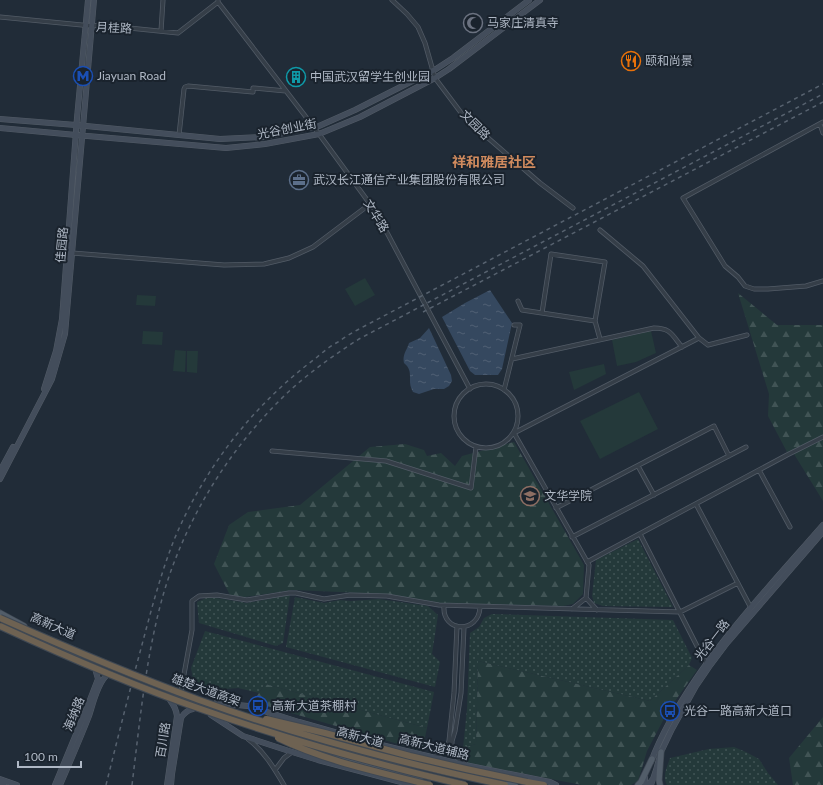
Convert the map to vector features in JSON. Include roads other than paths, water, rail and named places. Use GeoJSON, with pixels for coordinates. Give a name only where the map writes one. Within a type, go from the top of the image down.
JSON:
{"type":"FeatureCollection","features":[{"type":"Feature","properties":{"kind":"highway","name":"雄楚大道高架"},"geometry":{"type":"LineString","coordinates":[[0,618],[58,644],[174,691],[276,726],[366,752],[444,772],[505,785]]}},
{"type":"Feature","properties":{"kind":"highway","name":"雄楚大道高架"},"geometry":{"type":"LineString","coordinates":[[0,628],[116,677],[197,708],[314,746],[465,785]]}},
{"type":"Feature","properties":{"kind":"highway"},"geometry":{"type":"LineString","coordinates":[[225,709],[326,733],[417,757],[544,785]]}},
{"type":"Feature","properties":{"kind":"highway"},"geometry":{"type":"LineString","coordinates":[[261,729],[291,745],[319,755],[430,785]]}},
{"type":"Feature","properties":{"kind":"main road","name":"佳园路"},"geometry":{"type":"LineString","coordinates":[[0,471],[46,385],[56,351],[62,319],[76,125],[88,0]]}},
{"type":"Feature","properties":{"kind":"main road","name":"佳园路"},"geometry":{"type":"LineString","coordinates":[[0,479],[52,379],[64,334],[94,0]]}},
{"type":"Feature","properties":{"kind":"main road","name":"光谷创业街"},"geometry":{"type":"LineString","coordinates":[[0,119],[220,139],[263,137],[319,126],[355,110],[433,70],[453,58],[529,0]]}},
{"type":"Feature","properties":{"kind":"main road","name":"光谷创业街"},"geometry":{"type":"LineString","coordinates":[[0,128],[226,148],[265,144],[319,134],[360,117],[435,78],[540,0]]}},
{"type":"Feature","properties":{"kind":"main road","name":"光谷一路"},"geometry":{"type":"LineString","coordinates":[[642,785],[652,759],[680,703],[706,663],[724,639],[823,524]]}},
{"type":"Feature","properties":{"kind":"main road","name":"光谷一路"},"geometry":{"type":"LineString","coordinates":[[651,785],[661,752],[672,729],[681,711],[709,667],[754,611],[823,532]]}},
{"type":"Feature","properties":{"kind":"main road","name":"高新大道"},"geometry":{"type":"LineString","coordinates":[[0,613],[23,626],[120,667]]}},
{"type":"Feature","properties":{"kind":"main road"},"geometry":{"type":"LineString","coordinates":[[18,637],[14,631],[14,628],[16,626],[23,626]]}},
{"type":"Feature","properties":{"kind":"main road","name":"高新大道"},"geometry":{"type":"LineString","coordinates":[[0,628],[115,680]]}},
{"type":"Feature","properties":{"kind":"main road","name":"海纳路"},"geometry":{"type":"LineString","coordinates":[[55,785],[98,679],[96,672]]}},
{"type":"Feature","properties":{"kind":"main road","name":"海纳路"},"geometry":{"type":"LineString","coordinates":[[60,785],[95,696],[106,676]]}},
{"type":"Feature","properties":{"kind":"main road","name":"高新大道"},"geometry":{"type":"LineString","coordinates":[[170,686],[180,691],[276,724],[319,737],[408,761],[516,785]]}},
{"type":"Feature","properties":{"kind":"main road","name":"高新大道"},"geometry":{"type":"LineString","coordinates":[[168,700],[267,734],[335,755],[454,785]]}},
{"type":"Feature","properties":{"kind":"main road","name":"百川路"},"geometry":{"type":"LineString","coordinates":[[167,785],[177,716],[175,706],[168,700]]}},
{"type":"Feature","properties":{"kind":"main road","name":"高新大道辅路"},"geometry":{"type":"LineString","coordinates":[[216,703],[248,706],[373,743],[465,765],[550,782],[556,785]]}},
{"type":"Feature","properties":{"kind":"main road","name":"百川路"},"geometry":{"type":"LineString","coordinates":[[171,785],[181,718],[184,713],[193,709]]}},
{"type":"Feature","properties":{"kind":"main road"},"geometry":{"type":"LineString","coordinates":[[211,715],[243,736],[292,752],[409,785],[410,775]]}},
{"type":"Feature","properties":{"kind":"main road"},"geometry":{"type":"LineString","coordinates":[[373,743],[408,761]]}},
{"type":"Feature","properties":{"kind":"main road"},"geometry":{"type":"LineString","coordinates":[[660,785],[661,752]]}},
{"type":"Feature","properties":{"kind":"main road"},"geometry":{"type":"LineString","coordinates":[[638,785],[641,782],[652,759]]}},
{"type":"Feature","properties":{"kind":"main road"},"geometry":{"type":"LineString","coordinates":[[645,777],[645,783],[647,784],[649,784],[653,779]]}},
{"type":"Feature","properties":{"kind":"main road"},"geometry":{"type":"LineString","coordinates":[[0,779],[17,785]]}},
{"type":"Feature","properties":{"kind":"main road"},"geometry":{"type":"LineString","coordinates":[[390,780],[395,785]]}},
{"type":"Feature","properties":{"kind":"main road"},"geometry":{"type":"LineString","coordinates":[[0,784],[4,785]]}},
{"type":"Feature","properties":{"kind":"street"},"geometry":{"type":"LineString","coordinates":[[161,31],[163,0]]}},
{"type":"Feature","properties":{"kind":"street","name":"文园路"},"geometry":{"type":"LineString","coordinates":[[392,0],[418,27],[425,43],[435,78],[465,118],[540,183],[573,208]]}},
{"type":"Feature","properties":{"kind":"street","name":"月桂路"},"geometry":{"type":"LineString","coordinates":[[0,17],[86,26],[100,25],[178,32],[218,1]]}},
{"type":"Feature","properties":{"kind":"street","name":"文华路"},"geometry":{"type":"LineString","coordinates":[[218,1],[375,210],[470,389]]}},
{"type":"Feature","properties":{"kind":"street"},"geometry":{"type":"LineString","coordinates":[[179,135],[185,87],[188,86],[253,92],[254,88],[286,91]]}},
{"type":"Feature","properties":{"kind":"street"},"geometry":{"type":"LineString","coordinates":[[823,133],[821,123],[683,198],[725,266],[746,286],[754,289],[768,289],[806,286],[823,281]]}},
{"type":"Feature","properties":{"kind":"street"},"geometry":{"type":"LineString","coordinates":[[72,253],[224,265],[264,264],[289,258],[313,247],[370,204]]}},
{"type":"Feature","properties":{"kind":"street"},"geometry":{"type":"LineString","coordinates":[[600,230],[643,266],[699,338],[708,345],[748,334]]}},
{"type":"Feature","properties":{"kind":"street"},"geometry":{"type":"LineString","coordinates":[[542,313],[551,254],[605,262],[595,321],[600,340]]}},
{"type":"Feature","properties":{"kind":"street"},"geometry":{"type":"LineString","coordinates":[[518,301],[522,310],[595,321]]}},
{"type":"Feature","properties":{"kind":"street"},"geometry":{"type":"LineString","coordinates":[[504,390],[520,325],[514,324]]}},
{"type":"Feature","properties":{"kind":"street"},"geometry":{"type":"LineString","coordinates":[[512,359],[654,328],[663,328],[670,331],[682,347]]}},
{"type":"Feature","properties":{"kind":"street"},"geometry":{"type":"LineString","coordinates":[[514,433],[518,423],[518,413],[515,403],[509,394],[501,388],[491,384],[480,385],[470,389],[462,395],[456,404],[454,414],[455,425],[467,442],[476,447],[487,448],[497,446],[506,441],[514,433],[699,338]]}},
{"type":"Feature","properties":{"kind":"street"},"geometry":{"type":"LineString","coordinates":[[556,508],[714,426],[729,456]]}},
{"type":"Feature","properties":{"kind":"street"},"geometry":{"type":"LineString","coordinates":[[514,433],[589,565],[586,598],[596,610]]}},
{"type":"Feature","properties":{"kind":"street"},"geometry":{"type":"LineString","coordinates":[[587,562],[823,437]]}},
{"type":"Feature","properties":{"kind":"street"},"geometry":{"type":"LineString","coordinates":[[272,452],[386,461],[471,488],[476,447]]}},
{"type":"Feature","properties":{"kind":"street"},"geometry":{"type":"LineString","coordinates":[[572,537],[746,447]]}},
{"type":"Feature","properties":{"kind":"street"},"geometry":{"type":"LineString","coordinates":[[638,466],[654,494]]}},
{"type":"Feature","properties":{"kind":"street"},"geometry":{"type":"LineString","coordinates":[[759,470],[790,527]]}},
{"type":"Feature","properties":{"kind":"street"},"geometry":{"type":"LineString","coordinates":[[696,504],[751,608]]}},
{"type":"Feature","properties":{"kind":"street"},"geometry":{"type":"LineString","coordinates":[[640,534],[706,663]]}},
{"type":"Feature","properties":{"kind":"street"},"geometry":{"type":"LineString","coordinates":[[180,691],[192,630],[192,601],[199,596],[217,596],[247,600],[289,593],[324,599],[350,596],[387,596],[444,606],[680,612],[738,583]]}},
{"type":"Feature","properties":{"kind":"street"},"geometry":{"type":"LineString","coordinates":[[572,609],[586,598]]}},
{"type":"Feature","properties":{"kind":"street"},"geometry":{"type":"LineString","coordinates":[[444,606],[446,619],[457,626],[464,627],[476,620],[479,615],[480,607]]}},
{"type":"Feature","properties":{"kind":"street"},"geometry":{"type":"LineString","coordinates":[[432,757],[440,755],[447,747],[449,741],[454,693],[457,626]]}},
{"type":"Feature","properties":{"kind":"street"},"geometry":{"type":"LineString","coordinates":[[464,627],[461,693],[452,741],[452,750],[455,756],[465,765]]}},
{"type":"Feature","properties":{"kind":"street"},"geometry":{"type":"LineString","coordinates":[[243,736],[256,745],[275,770],[284,785]]}},
{"type":"Feature","properties":{"kind":"street"},"geometry":{"type":"LineString","coordinates":[[275,770],[284,758],[292,752]]}},
{"type":"Feature","properties":{"kind":"water"},"geometry":{"type":"Polygon","coordinates":[[[490,290],[512,323],[502,369],[498,375],[475,375],[470,371],[442,317],[490,290]]]}},
{"type":"Feature","properties":{"kind":"water"},"geometry":{"type":"Polygon","coordinates":[[[429,328],[451,375],[452,381],[449,386],[444,389],[434,389],[419,394],[413,392],[411,388],[410,373],[404,363],[404,357],[409,343],[420,338],[429,328]]]}},
{"type":"Feature","properties":{"kind":"railway"},"geometry":{"type":"LineString","coordinates":[[106,785],[153,603],[174,540],[186,513],[216,463],[233,439],[272,396],[293,376],[332,345],[355,331],[823,84]]}},
{"type":"Feature","properties":{"kind":"railway"},"geometry":{"type":"LineString","coordinates":[[132,785],[148,663],[158,615],[173,565],[196,513],[210,488],[243,442],[280,400],[318,367],[359,339],[823,94]]}},
{"type":"Feature","properties":{"kind":"railway"},"geometry":{"type":"LineString","coordinates":[[423,312],[823,102]]}},
{"type":"Feature","properties":{"kind":"place","name":"马家庄清真寺"},"geometry":{"type":"Point","coordinates":[473,23]}},
{"type":"Feature","properties":{"kind":"place","name":"颐和尚景"},"geometry":{"type":"Point","coordinates":[631,61]}},
{"type":"Feature","properties":{"kind":"place","name":"Jiayuan Road"},"geometry":{"type":"Point","coordinates":[83,76]}},
{"type":"Feature","properties":{"kind":"place","name":"中国武汉留学生创业园"},"geometry":{"type":"Point","coordinates":[296,77]}},
{"type":"Feature","properties":{"kind":"place","name":"武汉长江通信产业集团股份有限公司"},"geometry":{"type":"Point","coordinates":[299,180]}},
{"type":"Feature","properties":{"kind":"place","name":"文华学院"},"geometry":{"type":"Point","coordinates":[530,496]}},
{"type":"Feature","properties":{"kind":"place","name":"高新大道茶棚村"},"geometry":{"type":"Point","coordinates":[258,706]}},
{"type":"Feature","properties":{"kind":"place","name":"光谷一路高新大道口"},"geometry":{"type":"Point","coordinates":[670,711]}},
{"type":"Feature","properties":{"kind":"district","name":"祥和雅居社区"},"geometry":{"type":"Point","coordinates":[494,162]}}]}
